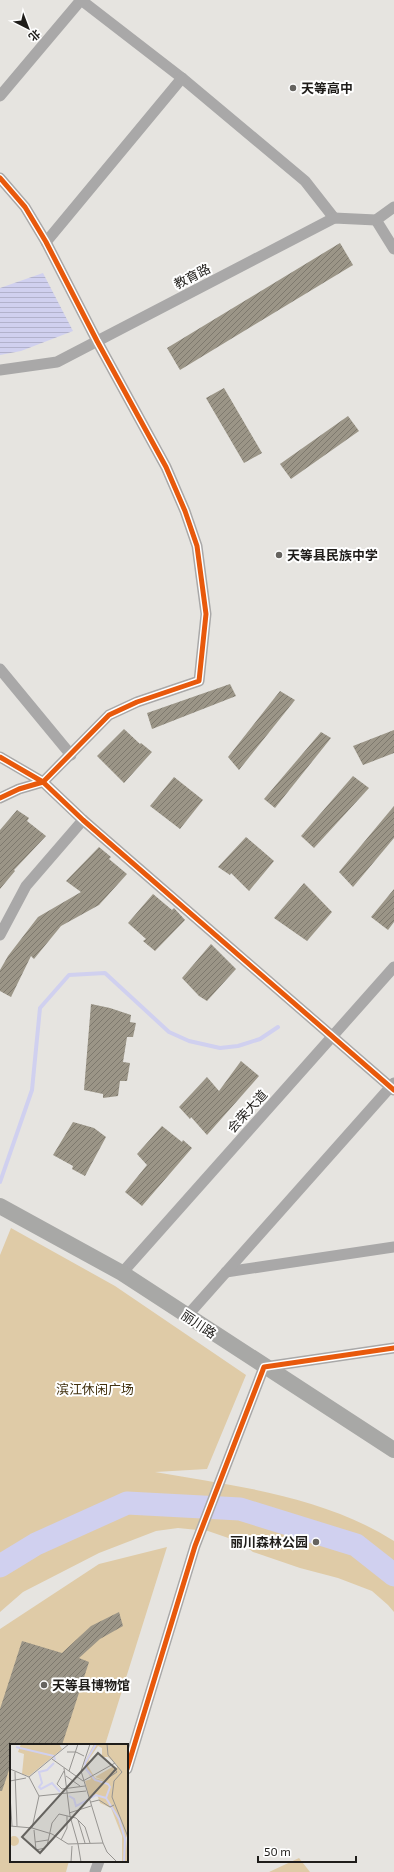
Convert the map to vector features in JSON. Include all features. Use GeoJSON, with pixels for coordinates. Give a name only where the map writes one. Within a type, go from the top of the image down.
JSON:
{"type":"FeatureCollection","features":[{"type":"Feature","properties":{"kind":"main road","name":"丽川路"},"geometry":{"type":"LineString","coordinates":[[0,1206],[122,1273],[264,1367],[394,1450]]}},
{"type":"Feature","properties":{"kind":"street"},"geometry":{"type":"LineString","coordinates":[[0,96],[81,0],[182,78],[305,181],[334,218],[376,220],[394,207]]}},
{"type":"Feature","properties":{"kind":"street"},"geometry":{"type":"LineString","coordinates":[[46,242],[182,78]]}},
{"type":"Feature","properties":{"kind":"street"},"geometry":{"type":"LineString","coordinates":[[0,178],[25,208],[46,242],[97,341],[166,467],[185,511],[197,546],[206,614],[199,681],[137,702],[109,715],[43,782],[19,789],[0,798]]}},
{"type":"Feature","properties":{"kind":"street","name":"教育路"},"geometry":{"type":"LineString","coordinates":[[0,370],[57,362],[334,218]]}},
{"type":"Feature","properties":{"kind":"street"},"geometry":{"type":"LineString","coordinates":[[376,220],[394,249]]}},
{"type":"Feature","properties":{"kind":"street"},"geometry":{"type":"LineString","coordinates":[[0,669],[71,755]]}},
{"type":"Feature","properties":{"kind":"street"},"geometry":{"type":"LineString","coordinates":[[0,757],[43,782],[83,820],[393,1087],[187,1316]]}},
{"type":"Feature","properties":{"kind":"street"},"geometry":{"type":"LineString","coordinates":[[0,935],[26,886],[83,820]]}},
{"type":"Feature","properties":{"kind":"street","name":"会荣大道"},"geometry":{"type":"LineString","coordinates":[[122,1273],[394,967]]}},
{"type":"Feature","properties":{"kind":"street"},"geometry":{"type":"LineString","coordinates":[[226,1272],[394,1247]]}},
{"type":"Feature","properties":{"kind":"street"},"geometry":{"type":"LineString","coordinates":[[128,1765],[195,1546],[264,1367],[394,1348]]}},
{"type":"Feature","properties":{"kind":"street"},"geometry":{"type":"LineString","coordinates":[[95,1872],[99,1862]]}},
{"type":"Feature","properties":{"kind":"green space","name":"滨江休闲广场"},"geometry":{"type":"Polygon","coordinates":[[[11,1228],[115,1286],[246,1375],[207,1469],[155,1472],[247,1488],[309,1503],[338,1513],[367,1526],[394,1541],[394,1612],[372,1591],[338,1578],[300,1568],[253,1552],[240,1542],[208,1531],[178,1528],[156,1531],[99,1553],[23,1592],[0,1612],[0,1255],[11,1228]]]}},
{"type":"Feature","properties":{"kind":"green space"},"geometry":{"type":"Polygon","coordinates":[[[167,1547],[105,1744],[10,1744],[10,1862],[69,1862],[66,1872],[0,1872],[0,1629],[99,1564],[167,1547]]]}},
{"type":"Feature","properties":{"kind":"green space"},"geometry":{"type":"Polygon","coordinates":[[[299,1858],[310,1872],[269,1872],[299,1858]]]}},
{"type":"Feature","properties":{"kind":"water"},"geometry":{"type":"Polygon","coordinates":[[[43,273],[73,331],[21,351],[0,355],[0,288],[43,273]]]}},
{"type":"Feature","properties":{"kind":"building"},"geometry":{"type":"Polygon","coordinates":[[[340,243],[353,265],[180,370],[167,348],[340,243]]]}},
{"type":"Feature","properties":{"kind":"building"},"geometry":{"type":"Polygon","coordinates":[[[224,388],[262,453],[244,463],[206,398],[224,388]]]}},
{"type":"Feature","properties":{"kind":"building"},"geometry":{"type":"Polygon","coordinates":[[[348,416],[359,431],[291,479],[280,464],[348,416]]]}},
{"type":"Feature","properties":{"kind":"building"},"geometry":{"type":"Polygon","coordinates":[[[230,684],[236,696],[152,729],[147,713],[230,684]]]}},
{"type":"Feature","properties":{"kind":"building"},"geometry":{"type":"Polygon","coordinates":[[[280,691],[295,700],[239,770],[228,757],[280,691]]]}},
{"type":"Feature","properties":{"kind":"building"},"geometry":{"type":"Polygon","coordinates":[[[124,729],[140,744],[141,743],[152,752],[124,783],[97,756],[124,729]]]}},
{"type":"Feature","properties":{"kind":"building"},"geometry":{"type":"Polygon","coordinates":[[[394,730],[394,753],[363,765],[353,746],[394,730]]]}},
{"type":"Feature","properties":{"kind":"building"},"geometry":{"type":"Polygon","coordinates":[[[321,732],[331,738],[275,808],[264,799],[321,732]]]}},
{"type":"Feature","properties":{"kind":"building"},"geometry":{"type":"Polygon","coordinates":[[[353,776],[369,788],[314,848],[301,836],[353,776]]]}},
{"type":"Feature","properties":{"kind":"building"},"geometry":{"type":"Polygon","coordinates":[[[174,777],[203,800],[180,829],[150,806],[174,777]]]}},
{"type":"Feature","properties":{"kind":"building"},"geometry":{"type":"Polygon","coordinates":[[[394,806],[394,838],[353,887],[339,872],[394,806]]]}},
{"type":"Feature","properties":{"kind":"building"},"geometry":{"type":"Polygon","coordinates":[[[17,810],[29,818],[27,821],[46,836],[14,870],[15,871],[0,889],[0,830],[17,810]]]}},
{"type":"Feature","properties":{"kind":"building"},"geometry":{"type":"Polygon","coordinates":[[[246,837],[274,861],[249,891],[231,873],[230,875],[218,867],[246,837]]]}},
{"type":"Feature","properties":{"kind":"building"},"geometry":{"type":"Polygon","coordinates":[[[99,847],[111,857],[109,859],[127,874],[99,905],[61,926],[34,959],[31,956],[11,997],[0,991],[0,970],[8,956],[38,917],[81,892],[66,881],[99,847]]]}},
{"type":"Feature","properties":{"kind":"building"},"geometry":{"type":"Polygon","coordinates":[[[304,883],[332,912],[307,941],[274,918],[304,883]]]}},
{"type":"Feature","properties":{"kind":"building"},"geometry":{"type":"Polygon","coordinates":[[[394,889],[394,922],[388,930],[371,917],[394,889]]]}},
{"type":"Feature","properties":{"kind":"building"},"geometry":{"type":"Polygon","coordinates":[[[153,894],[172,910],[174,908],[185,920],[155,951],[143,941],[146,939],[128,923],[153,894]]]}},
{"type":"Feature","properties":{"kind":"building"},"geometry":{"type":"Polygon","coordinates":[[[211,944],[236,969],[207,1001],[199,996],[182,978],[211,944]]]}},
{"type":"Feature","properties":{"kind":"building"},"geometry":{"type":"Polygon","coordinates":[[[91,1004],[131,1015],[130,1022],[136,1023],[133,1037],[127,1037],[123,1062],[130,1063],[127,1081],[120,1081],[118,1096],[103,1098],[103,1094],[84,1090],[91,1004]]]}},
{"type":"Feature","properties":{"kind":"building"},"geometry":{"type":"Polygon","coordinates":[[[241,1061],[259,1076],[207,1135],[191,1117],[190,1119],[179,1107],[207,1077],[219,1091],[241,1061]]]}},
{"type":"Feature","properties":{"kind":"building"},"geometry":{"type":"Polygon","coordinates":[[[73,1122],[94,1128],[106,1137],[85,1176],[72,1169],[73,1166],[53,1155],[73,1122]]]}},
{"type":"Feature","properties":{"kind":"building"},"geometry":{"type":"Polygon","coordinates":[[[162,1126],[192,1148],[142,1206],[125,1192],[147,1165],[137,1154],[162,1126]]]}},
{"type":"Feature","properties":{"kind":"building","name":"天等县博物馆"},"geometry":{"type":"Polygon","coordinates":[[[119,1612],[123,1626],[100,1639],[79,1658],[89,1662],[62,1744],[10,1744],[10,1767],[2,1791],[0,1791],[0,1709],[22,1641],[62,1653],[91,1626],[119,1612]]]}},
{"type":"Feature","properties":{"kind":"waterway"},"geometry":{"type":"LineString","coordinates":[[0,1182],[32,1090],[40,1008],[69,975],[105,973],[169,1032],[189,1041],[220,1048],[238,1046],[260,1039],[278,1027]]}},
{"type":"Feature","properties":{"kind":"waterway"},"geometry":{"type":"LineString","coordinates":[[0,1566],[36,1544],[127,1503],[240,1509],[356,1545],[394,1575]]}},
{"type":"Feature","properties":{"kind":"cycle path"},"geometry":{"type":"LineString","coordinates":[[0,178],[25,207],[46,242],[97,341],[166,467],[185,511],[197,546],[206,614],[199,681],[137,702],[109,715],[43,782],[19,789],[0,798]]}},
{"type":"Feature","properties":{"kind":"cycle path"},"geometry":{"type":"LineString","coordinates":[[0,757],[43,782],[83,820],[394,1090]]}},
{"type":"Feature","properties":{"kind":"cycle path"},"geometry":{"type":"LineString","coordinates":[[128,1766],[195,1546],[264,1367],[394,1348]]}},
{"type":"Feature","properties":{"kind":"place","name":"天等高中"},"geometry":{"type":"Point","coordinates":[293,88]}},
{"type":"Feature","properties":{"kind":"place","name":"天等县民族中学"},"geometry":{"type":"Point","coordinates":[279,555]}},
{"type":"Feature","properties":{"kind":"place","name":"丽川森林公园"},"geometry":{"type":"Point","coordinates":[316,1542]}},
{"type":"Feature","properties":{"kind":"place","name":"天等县博物馆"},"geometry":{"type":"Point","coordinates":[44,1685]}}]}
